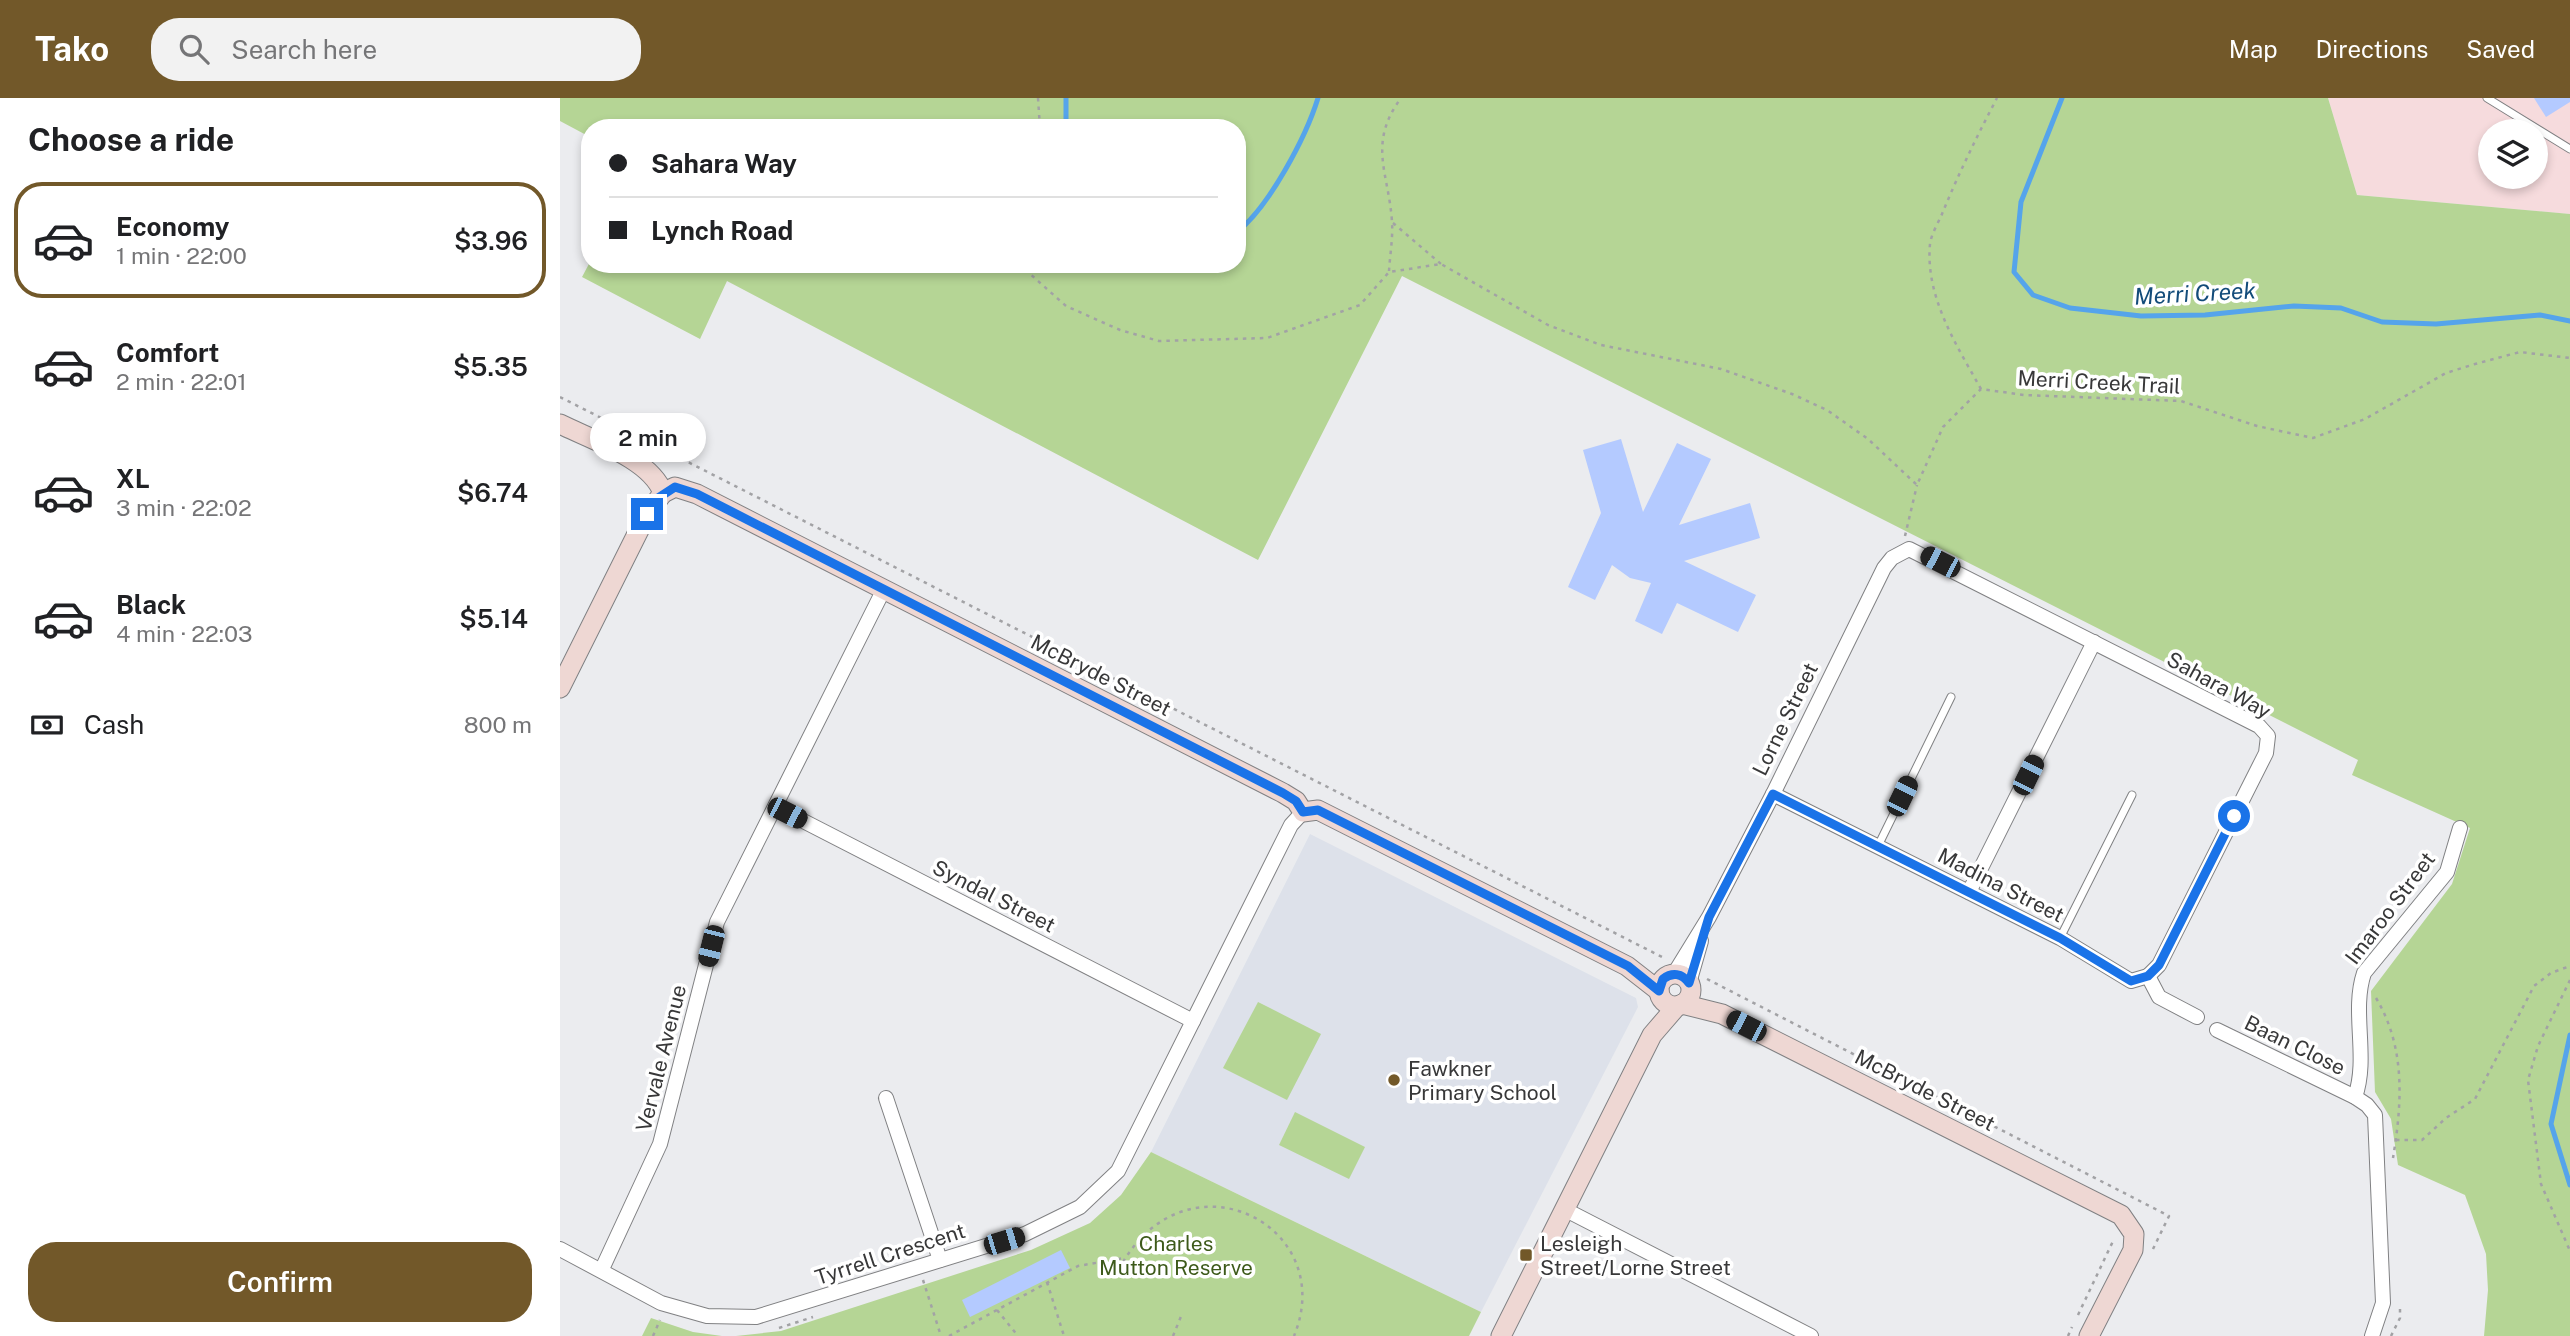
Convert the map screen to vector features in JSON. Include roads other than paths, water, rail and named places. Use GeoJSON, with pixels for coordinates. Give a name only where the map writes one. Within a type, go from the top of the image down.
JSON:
{"type":"FeatureCollection","features":[{"type":"Feature","properties":{"kind":"street"},"geometry":{"type":"LineString","coordinates":[[560,424],[640,464],[653,474],[663,493],[647,514],[560,688]]}},
{"type":"Feature","properties":{"kind":"street","name":"McBryde Street"},"geometry":{"type":"LineString","coordinates":[[663,493],[675,487],[697,494],[1283,793],[1296,801],[1303,812],[1318,810],[1628,966],[1677,986],[1722,1014],[2107,1207],[2131,1225],[2133,1250],[2089,1336]]}},
{"type":"Feature","properties":{"kind":"street","name":"Sahara Way"},"geometry":{"type":"LineString","coordinates":[[1909,549],[2259,726],[2268,736],[2266,753],[2159,965],[2148,976]]}},
{"type":"Feature","properties":{"kind":"street","name":"Lorne Street"},"geometry":{"type":"LineString","coordinates":[[1501,1336],[1884,568],[1892,558],[1909,549]]}},
{"type":"Feature","properties":{"kind":"street","name":"Vervale Avenue"},"geometry":{"type":"LineString","coordinates":[[602,1269],[660,1144],[717,922],[883,590]]}},
{"type":"Feature","properties":{"kind":"street"},"geometry":{"type":"LineString","coordinates":[[1969,892],[2094,642]]}},
{"type":"Feature","properties":{"kind":"street","name":"Madina Street"},"geometry":{"type":"LineString","coordinates":[[1773,794],[2060,938],[2131,981],[2148,976]]}},
{"type":"Feature","properties":{"kind":"street","name":"Syndal Street"},"geometry":{"type":"LineString","coordinates":[[776,807],[1193,1021]]}},
{"type":"Feature","properties":{"kind":"street","name":"Tyrrell Crescent"},"geometry":{"type":"LineString","coordinates":[[560,1249],[602,1269],[661,1303],[707,1315],[756,1317],[1025,1234],[1080,1208],[1118,1171],[1291,825],[1303,812]]}},
{"type":"Feature","properties":{"kind":"street","name":"Imaroo Street"},"geometry":{"type":"LineString","coordinates":[[2355,1097],[2362,1068],[2360,989],[2364,973],[2447,872],[2460,828]]}},
{"type":"Feature","properties":{"kind":"street"},"geometry":{"type":"LineString","coordinates":[[2148,976],[2159,997],[2197,1017]]}},
{"type":"Feature","properties":{"kind":"street","name":"Baan Close"},"geometry":{"type":"LineString","coordinates":[[2217,1030],[2355,1097]]}},
{"type":"Feature","properties":{"kind":"street"},"geometry":{"type":"LineString","coordinates":[[2355,1097],[2367,1105],[2377,1125],[2382,1303],[2372,1336]]}},
{"type":"Feature","properties":{"kind":"street"},"geometry":{"type":"LineString","coordinates":[[886,1098],[940,1260]]}},
{"type":"Feature","properties":{"kind":"street"},"geometry":{"type":"LineString","coordinates":[[1563,1209],[1811,1336]]}},
{"type":"Feature","properties":{"kind":"lane"},"geometry":{"type":"LineString","coordinates":[[2487,98],[2570,149]]}},
{"type":"Feature","properties":{"kind":"lane"},"geometry":{"type":"LineString","coordinates":[[1878,846],[1951,697]]}},
{"type":"Feature","properties":{"kind":"lane"},"geometry":{"type":"LineString","coordinates":[[2060,938],[2132,795]]}},
{"type":"Feature","properties":{"kind":"waterway","name":"Merri Creek"},"geometry":{"type":"LineString","coordinates":[[1066,98],[1066,119]]}},
{"type":"Feature","properties":{"kind":"waterway","name":"Merri Creek"},"geometry":{"type":"LineString","coordinates":[[1246,224],[1274,189],[1285,170],[1305,132],[1318,98]]}},
{"type":"Feature","properties":{"kind":"waterway","name":"Merri Creek"},"geometry":{"type":"LineString","coordinates":[[2062,98],[2021,202],[2014,272],[2033,295],[2070,308],[2141,316],[2205,315],[2294,306],[2341,308],[2382,322],[2436,324],[2540,315],[2570,321]]}},
{"type":"Feature","properties":{"kind":"waterway","name":"Merri Creek"},"geometry":{"type":"LineString","coordinates":[[2570,1035],[2551,1124],[2570,1185]]}},
{"type":"Feature","properties":{"kind":"place","name":"Fawkner Primary School"},"geometry":{"type":"Point","coordinates":[1394,1080]}},
{"type":"Feature","properties":{"kind":"place","name":"Lesleigh Street/Lorne Street"},"geometry":{"type":"Point","coordinates":[1526,1255]}},
{"type":"Feature","properties":{"kind":"park label","name":"Charles Mutton Reserve"},"geometry":{"type":"Point","coordinates":[1176,1255]}}]}
